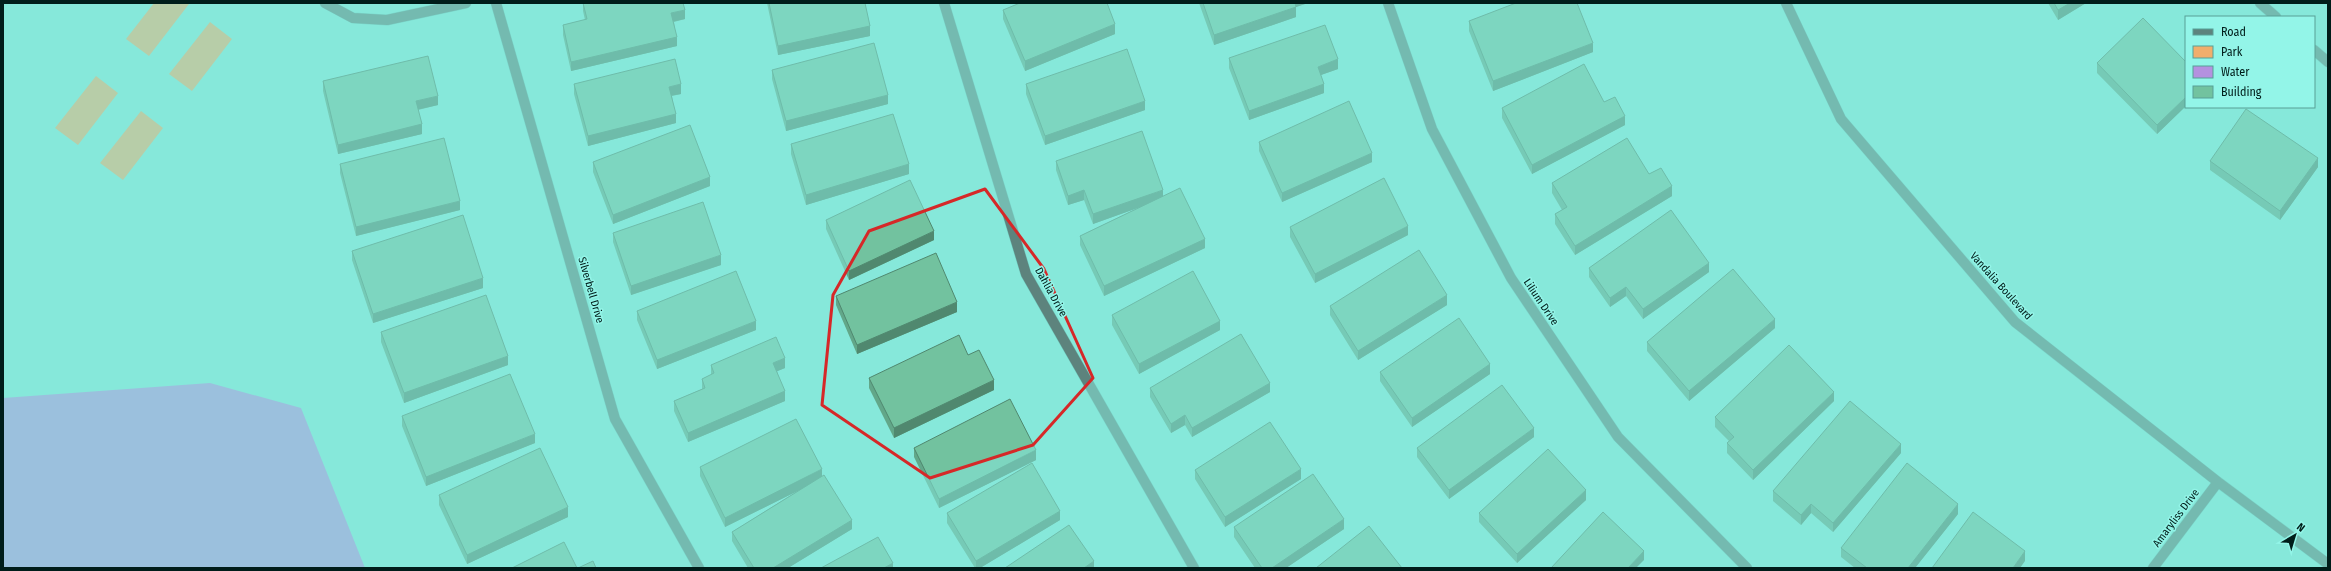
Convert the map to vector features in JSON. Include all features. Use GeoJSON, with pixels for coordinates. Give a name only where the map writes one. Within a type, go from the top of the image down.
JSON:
{"type":"FeatureCollection","features":[{"type":"Feature","properties":{"kind":"street"},"geometry":{"type":"LineString","coordinates":[[325,3],[353,18],[387,20],[466,3]]}},
{"type":"Feature","properties":{"kind":"street","name":"Silverbell Drive"},"geometry":{"type":"LineString","coordinates":[[496,3],[615,419],[699,568]]}},
{"type":"Feature","properties":{"kind":"street","name":"Dahlia Drive"},"geometry":{"type":"LineString","coordinates":[[944,3],[1026,274],[1194,568]]}},
{"type":"Feature","properties":{"kind":"street","name":"Lilium Drive"},"geometry":{"type":"LineString","coordinates":[[1388,3],[1432,129],[1510,278],[1618,437],[1747,568]]}},
{"type":"Feature","properties":{"kind":"street","name":"Vandalia Boulevard"},"geometry":{"type":"LineString","coordinates":[[1786,3],[1841,119],[2015,322],[2218,482],[2328,564]]}},
{"type":"Feature","properties":{"kind":"street"},"geometry":{"type":"LineString","coordinates":[[2260,3],[2275,16]]}},
{"type":"Feature","properties":{"kind":"street"},"geometry":{"type":"LineString","coordinates":[[2315,51],[2328,62]]}},
{"type":"Feature","properties":{"kind":"street","name":"Amaryliss Drive"},"geometry":{"type":"LineString","coordinates":[[2153,568],[2218,482]]}},
{"type":"Feature","properties":{"kind":"highlighted area"},"geometry":{"type":"Polygon","coordinates":[[[985,189],[1044,269],[1093,378],[1033,445],[930,478],[822,405],[833,295],[869,231],[985,189]]]}},
{"type":"Feature","properties":{"kind":"green space"},"geometry":{"type":"Polygon","coordinates":[[[154,3],[189,4],[149,56],[126,39],[154,3]]]}},
{"type":"Feature","properties":{"kind":"green space"},"geometry":{"type":"Polygon","coordinates":[[[210,22],[232,39],[192,91],[169,74],[210,22]]]}},
{"type":"Feature","properties":{"kind":"green space"},"geometry":{"type":"Polygon","coordinates":[[[96,76],[118,93],[78,145],[55,128],[96,76]]]}},
{"type":"Feature","properties":{"kind":"green space"},"geometry":{"type":"Polygon","coordinates":[[[141,111],[163,128],[123,180],[100,163],[141,111]]]}},
{"type":"Feature","properties":{"kind":"water"},"geometry":{"type":"Polygon","coordinates":[[[210,383],[301,408],[365,568],[3,568],[3,398],[210,383]]]}},
{"type":"Feature","properties":{"kind":"building"},"geometry":{"type":"Polygon","coordinates":[[[583,3],[683,3],[685,10],[671,13],[677,37],[571,62],[563,25],[587,19],[583,3]]]}},
{"type":"Feature","properties":{"kind":"building"},"geometry":{"type":"Polygon","coordinates":[[[769,3],[865,3],[870,26],[778,46],[769,3]]]}},
{"type":"Feature","properties":{"kind":"building"},"geometry":{"type":"Polygon","coordinates":[[[1020,3],[1107,3],[1115,24],[1025,61],[1003,10],[1020,3]]]}},
{"type":"Feature","properties":{"kind":"building"},"geometry":{"type":"Polygon","coordinates":[[[1203,3],[1295,3],[1296,7],[1214,35],[1203,3]]]}},
{"type":"Feature","properties":{"kind":"building"},"geometry":{"type":"Polygon","coordinates":[[[1516,3],[1577,3],[1593,43],[1493,81],[1469,21],[1516,3]]]}},
{"type":"Feature","properties":{"kind":"building"},"geometry":{"type":"Polygon","coordinates":[[[2054,3],[2070,3],[2058,10],[2054,3]]]}},
{"type":"Feature","properties":{"kind":"building"},"geometry":{"type":"Polygon","coordinates":[[[2143,18],[2185,61],[2185,98],[2157,125],[2097,63],[2143,18]]]}},
{"type":"Feature","properties":{"kind":"building"},"geometry":{"type":"Polygon","coordinates":[[[1325,25],[1338,59],[1318,67],[1324,84],[1249,111],[1229,58],[1325,25]]]}},
{"type":"Feature","properties":{"kind":"building"},"geometry":{"type":"Polygon","coordinates":[[[874,43],[888,95],[786,121],[772,70],[874,43]]]}},
{"type":"Feature","properties":{"kind":"building"},"geometry":{"type":"Polygon","coordinates":[[[1127,49],[1145,101],[1045,136],[1026,84],[1127,49]]]}},
{"type":"Feature","properties":{"kind":"building"},"geometry":{"type":"Polygon","coordinates":[[[428,56],[438,96],[416,101],[422,124],[338,145],[323,81],[428,56]]]}},
{"type":"Feature","properties":{"kind":"building"},"geometry":{"type":"Polygon","coordinates":[[[675,59],[681,84],[669,87],[676,114],[588,136],[574,84],[675,59]]]}},
{"type":"Feature","properties":{"kind":"building"},"geometry":{"type":"Polygon","coordinates":[[[1584,64],[1604,102],[1615,97],[1625,116],[1532,165],[1502,108],[1584,64]]]}},
{"type":"Feature","properties":{"kind":"building"},"geometry":{"type":"Polygon","coordinates":[[[1349,101],[1372,153],[1282,193],[1259,142],[1349,101]]]}},
{"type":"Feature","properties":{"kind":"building"},"geometry":{"type":"Polygon","coordinates":[[[2246,109],[2318,158],[2280,211],[2210,161],[2246,109]]]}},
{"type":"Feature","properties":{"kind":"building"},"geometry":{"type":"Polygon","coordinates":[[[893,114],[909,164],[806,195],[791,144],[893,114]]]}},
{"type":"Feature","properties":{"kind":"building"},"geometry":{"type":"Polygon","coordinates":[[[690,125],[710,177],[613,215],[593,162],[690,125]]]}},
{"type":"Feature","properties":{"kind":"building"},"geometry":{"type":"Polygon","coordinates":[[[1142,131],[1163,190],[1093,214],[1084,190],[1068,196],[1056,161],[1142,131]]]}},
{"type":"Feature","properties":{"kind":"building"},"geometry":{"type":"Polygon","coordinates":[[[444,138],[460,201],[356,227],[340,164],[444,138]]]}},
{"type":"Feature","properties":{"kind":"building"},"geometry":{"type":"Polygon","coordinates":[[[1627,138],[1649,174],[1661,168],[1672,186],[1575,246],[1555,214],[1567,207],[1552,183],[1627,138]]]}},
{"type":"Feature","properties":{"kind":"building"},"geometry":{"type":"Polygon","coordinates":[[[1384,178],[1408,226],[1315,274],[1290,227],[1384,178]]]}},
{"type":"Feature","properties":{"kind":"building"},"geometry":{"type":"Polygon","coordinates":[[[910,180],[934,231],[849,271],[826,220],[910,180]]]}},
{"type":"Feature","properties":{"kind":"building"},"geometry":{"type":"Polygon","coordinates":[[[1180,188],[1205,239],[1104,286],[1080,236],[1180,188]]]}},
{"type":"Feature","properties":{"kind":"building"},"geometry":{"type":"Polygon","coordinates":[[[703,202],[721,255],[631,286],[613,233],[703,202]]]}},
{"type":"Feature","properties":{"kind":"building"},"geometry":{"type":"Polygon","coordinates":[[[1671,210],[1709,263],[1643,309],[1626,287],[1610,298],[1589,268],[1671,210]]]}},
{"type":"Feature","properties":{"kind":"building"},"geometry":{"type":"Polygon","coordinates":[[[463,215],[483,278],[373,314],[352,251],[463,215]]]}},
{"type":"Feature","properties":{"kind":"building"},"geometry":{"type":"Polygon","coordinates":[[[1419,250],[1447,295],[1358,351],[1330,306],[1419,250]]]}},
{"type":"Feature","properties":{"kind":"building"},"geometry":{"type":"Polygon","coordinates":[[[936,253],[957,302],[857,345],[836,296],[936,253]]]}},
{"type":"Feature","properties":{"kind":"building"},"geometry":{"type":"Polygon","coordinates":[[[1733,269],[1775,319],[1689,391],[1647,342],[1733,269]]]}},
{"type":"Feature","properties":{"kind":"building"},"geometry":{"type":"Polygon","coordinates":[[[736,271],[756,321],[657,360],[637,311],[736,271]]]}},
{"type":"Feature","properties":{"kind":"building"},"geometry":{"type":"Polygon","coordinates":[[[1193,271],[1220,321],[1139,364],[1112,315],[1193,271]]]}},
{"type":"Feature","properties":{"kind":"building"},"geometry":{"type":"Polygon","coordinates":[[[486,295],[508,356],[404,393],[381,332],[486,295]]]}},
{"type":"Feature","properties":{"kind":"building"},"geometry":{"type":"Polygon","coordinates":[[[1459,318],[1490,364],[1412,418],[1380,372],[1459,318]]]}},
{"type":"Feature","properties":{"kind":"building"},"geometry":{"type":"Polygon","coordinates":[[[1241,334],[1270,383],[1192,428],[1185,415],[1171,424],[1150,388],[1241,334]]]}},
{"type":"Feature","properties":{"kind":"building"},"geometry":{"type":"Polygon","coordinates":[[[959,335],[968,355],[979,350],[994,380],[894,428],[869,378],[959,335]]]}},
{"type":"Feature","properties":{"kind":"building"},"geometry":{"type":"Polygon","coordinates":[[[776,337],[785,358],[773,363],[785,391],[688,433],[674,401],[705,388],[702,379],[714,373],[711,365],[776,337]]]}},
{"type":"Feature","properties":{"kind":"building"},"geometry":{"type":"Polygon","coordinates":[[[1789,345],[1834,392],[1753,470],[1727,443],[1734,437],[1715,417],[1789,345]]]}},
{"type":"Feature","properties":{"kind":"building"},"geometry":{"type":"Polygon","coordinates":[[[510,374],[535,434],[426,477],[402,416],[510,374]]]}},
{"type":"Feature","properties":{"kind":"building"},"geometry":{"type":"Polygon","coordinates":[[[1502,385],[1534,428],[1449,490],[1417,448],[1502,385]]]}},
{"type":"Feature","properties":{"kind":"building"},"geometry":{"type":"Polygon","coordinates":[[[1010,399],[1036,450],[939,499],[914,448],[1010,399]]]}},
{"type":"Feature","properties":{"kind":"building"},"geometry":{"type":"Polygon","coordinates":[[[1850,401],[1901,444],[1833,523],[1811,504],[1801,515],[1773,491],[1850,401]]]}},
{"type":"Feature","properties":{"kind":"building"},"geometry":{"type":"Polygon","coordinates":[[[796,419],[822,469],[725,518],[700,467],[796,419]]]}},
{"type":"Feature","properties":{"kind":"building"},"geometry":{"type":"Polygon","coordinates":[[[1270,422],[1301,469],[1225,517],[1195,470],[1270,422]]]}},
{"type":"Feature","properties":{"kind":"building"},"geometry":{"type":"Polygon","coordinates":[[[540,448],[568,507],[467,555],[439,495],[540,448]]]}},
{"type":"Feature","properties":{"kind":"building"},"geometry":{"type":"Polygon","coordinates":[[[1548,449],[1586,490],[1517,554],[1479,513],[1548,449]]]}},
{"type":"Feature","properties":{"kind":"building"},"geometry":{"type":"Polygon","coordinates":[[[1032,463],[1060,511],[976,561],[947,513],[1032,463]]]}},
{"type":"Feature","properties":{"kind":"building"},"geometry":{"type":"Polygon","coordinates":[[[1907,463],[1958,504],[1908,568],[1867,568],[1841,548],[1907,463]]]}},
{"type":"Feature","properties":{"kind":"building"},"geometry":{"type":"Polygon","coordinates":[[[1313,474],[1344,519],[1272,568],[1262,568],[1234,527],[1313,474]]]}},
{"type":"Feature","properties":{"kind":"building"},"geometry":{"type":"Polygon","coordinates":[[[824,475],[852,520],[773,568],[754,568],[732,532],[824,475]]]}},
{"type":"Feature","properties":{"kind":"building"},"geometry":{"type":"Polygon","coordinates":[[[1603,512],[1644,551],[1628,568],[1551,568],[1603,512]]]}},
{"type":"Feature","properties":{"kind":"building"},"geometry":{"type":"Polygon","coordinates":[[[1973,512],[2025,551],[2013,568],[1932,568],[1973,512]]]}},
{"type":"Feature","properties":{"kind":"building"},"geometry":{"type":"Polygon","coordinates":[[[1069,525],[1094,561],[1084,568],[1005,568],[1069,525]]]}},
{"type":"Feature","properties":{"kind":"building"},"geometry":{"type":"Polygon","coordinates":[[[1369,526],[1402,568],[1316,568],[1369,526]]]}},
{"type":"Feature","properties":{"kind":"building"},"geometry":{"type":"Polygon","coordinates":[[[878,537],[893,563],[884,568],[821,568],[878,537]]]}},
{"type":"Feature","properties":{"kind":"building"},"geometry":{"type":"Polygon","coordinates":[[[564,542],[577,568],[512,568],[564,542]]]}},
{"type":"Feature","properties":{"kind":"building"},"geometry":{"type":"Polygon","coordinates":[[[593,561],[596,568],[578,568],[593,561]]]}}]}
